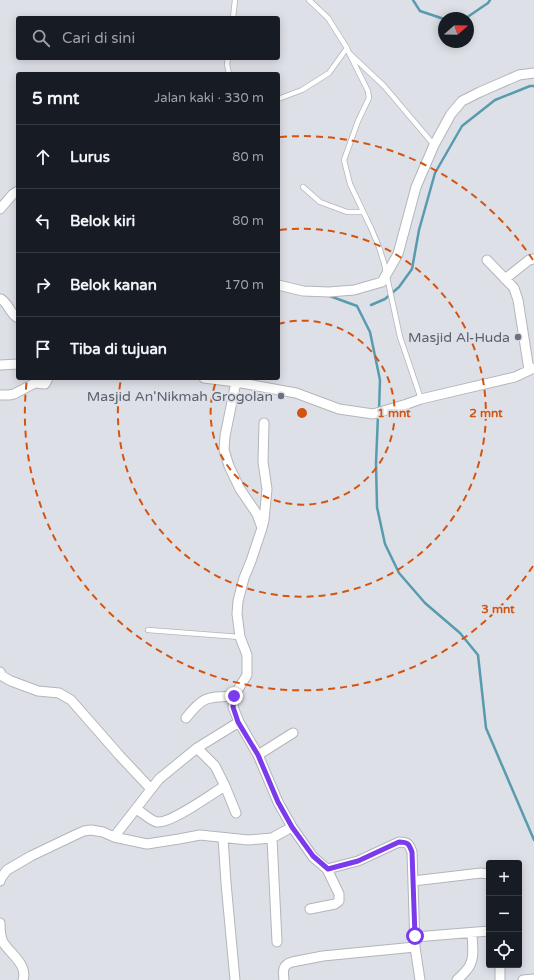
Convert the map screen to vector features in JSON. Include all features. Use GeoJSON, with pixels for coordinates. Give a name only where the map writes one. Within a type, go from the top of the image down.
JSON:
{"type":"FeatureCollection","features":[{"type":"Feature","properties":{"kind":"street"},"geometry":{"type":"LineString","coordinates":[[280,286],[302,291],[329,292],[354,290],[386,281],[398,254],[416,187],[434,145],[451,114],[462,101],[480,92],[519,75],[534,73]]}},
{"type":"Feature","properties":{"kind":"street"},"geometry":{"type":"LineString","coordinates":[[0,209],[16,192]]}},
{"type":"Feature","properties":{"kind":"street"},"geometry":{"type":"LineString","coordinates":[[505,279],[529,260],[534,259]]}},
{"type":"Feature","properties":{"kind":"street"},"geometry":{"type":"LineString","coordinates":[[220,380],[296,393],[339,409],[373,414],[421,399],[515,377],[532,369],[518,300],[514,288],[487,260]]}},
{"type":"Feature","properties":{"kind":"street"},"geometry":{"type":"LineString","coordinates":[[0,299],[6,302],[16,317]]}},
{"type":"Feature","properties":{"kind":"street"},"geometry":{"type":"LineString","coordinates":[[0,365],[16,364]]}},
{"type":"Feature","properties":{"kind":"street"},"geometry":{"type":"LineString","coordinates":[[0,395],[14,394],[35,383],[46,384],[47,380]]}},
{"type":"Feature","properties":{"kind":"street"},"geometry":{"type":"LineString","coordinates":[[236,382],[225,436],[224,450],[229,466],[240,489],[256,514],[262,528]]}},
{"type":"Feature","properties":{"kind":"street"},"geometry":{"type":"LineString","coordinates":[[264,423],[263,462],[267,490],[264,520],[253,556],[244,578],[238,601],[237,614],[240,637],[247,655],[247,675],[234,696],[233,707],[238,722],[258,755],[278,802],[292,827],[313,856],[328,869],[339,894],[339,900],[334,904],[310,909]]}},
{"type":"Feature","properties":{"kind":"street"},"geometry":{"type":"LineString","coordinates":[[1,675],[11,681],[38,691],[59,693],[71,700],[151,789]]}},
{"type":"Feature","properties":{"kind":"street"},"geometry":{"type":"LineString","coordinates":[[186,718],[195,706],[207,698],[234,696]]}},
{"type":"Feature","properties":{"kind":"street"},"geometry":{"type":"LineString","coordinates":[[114,837],[159,779],[197,748],[238,722]]}},
{"type":"Feature","properties":{"kind":"street"},"geometry":{"type":"LineString","coordinates":[[258,755],[293,732]]}},
{"type":"Feature","properties":{"kind":"street"},"geometry":{"type":"LineString","coordinates":[[197,748],[215,766],[236,813]]}},
{"type":"Feature","properties":{"kind":"street"},"geometry":{"type":"LineString","coordinates":[[136,809],[154,821],[161,822],[173,818],[224,786]]}},
{"type":"Feature","properties":{"kind":"street"},"geometry":{"type":"LineString","coordinates":[[0,881],[7,870],[75,834],[91,830],[103,832],[114,837],[147,844],[200,835],[248,840],[272,838],[292,827]]}},
{"type":"Feature","properties":{"kind":"street"},"geometry":{"type":"LineString","coordinates":[[224,838],[226,883],[235,980]]}},
{"type":"Feature","properties":{"kind":"street"},"geometry":{"type":"LineString","coordinates":[[272,838],[277,942]]}},
{"type":"Feature","properties":{"kind":"street"},"geometry":{"type":"LineString","coordinates":[[328,869],[358,861],[399,842],[405,842],[410,846],[412,852],[415,947],[420,980]]}},
{"type":"Feature","properties":{"kind":"street"},"geometry":{"type":"LineString","coordinates":[[413,881],[486,874]]}},
{"type":"Feature","properties":{"kind":"street"},"geometry":{"type":"LineString","coordinates":[[0,923],[0,931],[3,941],[23,968],[23,980]]}},
{"type":"Feature","properties":{"kind":"street"},"geometry":{"type":"LineString","coordinates":[[415,936],[486,930]]}},
{"type":"Feature","properties":{"kind":"street"},"geometry":{"type":"LineString","coordinates":[[457,980],[471,964],[472,932]]}},
{"type":"Feature","properties":{"kind":"street"},"geometry":{"type":"LineString","coordinates":[[284,980],[283,971],[285,966],[292,962],[323,956],[415,947]]}},
{"type":"Feature","properties":{"kind":"street"},"geometry":{"type":"LineString","coordinates":[[500,968],[500,980]]}},
{"type":"Feature","properties":{"kind":"street"},"geometry":{"type":"LineString","coordinates":[[522,980],[534,979]]}},
{"type":"Feature","properties":{"kind":"lane"},"geometry":{"type":"LineString","coordinates":[[233,16],[235,0]]}},
{"type":"Feature","properties":{"kind":"lane"},"geometry":{"type":"LineString","coordinates":[[309,0],[328,18],[348,50],[368,91],[369,98],[358,121],[344,160],[350,184],[379,247],[384,263],[386,281],[392,300],[400,337],[421,399]]}},
{"type":"Feature","properties":{"kind":"lane"},"geometry":{"type":"LineString","coordinates":[[280,98],[302,90],[329,73],[348,50]]}},
{"type":"Feature","properties":{"kind":"lane"},"geometry":{"type":"LineString","coordinates":[[348,50],[384,86],[434,145]]}},
{"type":"Feature","properties":{"kind":"lane"},"geometry":{"type":"LineString","coordinates":[[228,60],[229,72]]}},
{"type":"Feature","properties":{"kind":"lane"},"geometry":{"type":"LineString","coordinates":[[303,187],[320,202],[347,212],[363,212]]}},
{"type":"Feature","properties":{"kind":"lane"},"geometry":{"type":"LineString","coordinates":[[148,630],[240,637]]}},
{"type":"Feature","properties":{"kind":"waterway"},"geometry":{"type":"LineString","coordinates":[[413,0],[420,11],[438,17]]}},
{"type":"Feature","properties":{"kind":"waterway"},"geometry":{"type":"LineString","coordinates":[[474,13],[490,0]]}},
{"type":"Feature","properties":{"kind":"waterway"},"geometry":{"type":"LineString","coordinates":[[371,305],[385,299],[399,287],[412,269],[419,230],[435,173],[462,126],[495,100],[530,86],[534,86]]}},
{"type":"Feature","properties":{"kind":"waterway"},"geometry":{"type":"LineString","coordinates":[[327,295],[357,306],[370,332],[380,380],[379,410]]}},
{"type":"Feature","properties":{"kind":"waterway"},"geometry":{"type":"LineString","coordinates":[[378,415],[376,463],[377,507],[385,544],[399,573],[425,603],[460,633],[478,655],[486,728],[534,840]]}},
{"type":"Feature","properties":{"kind":"place","name":"Masjid Al-Huda"},"geometry":{"type":"Point","coordinates":[518,337]}},
{"type":"Feature","properties":{"kind":"place","name":"Masjid An'Nikmah Grogolan"},"geometry":{"type":"Point","coordinates":[281,396]}},
{"type":"Feature","properties":{"kind":"route"},"geometry":{"type":"LineString","coordinates":[[234,696],[233,707],[238,722],[258,755],[278,802],[292,827],[313,856],[328,869],[358,861],[399,842],[405,842],[410,846],[412,852],[415,936]]}}]}
